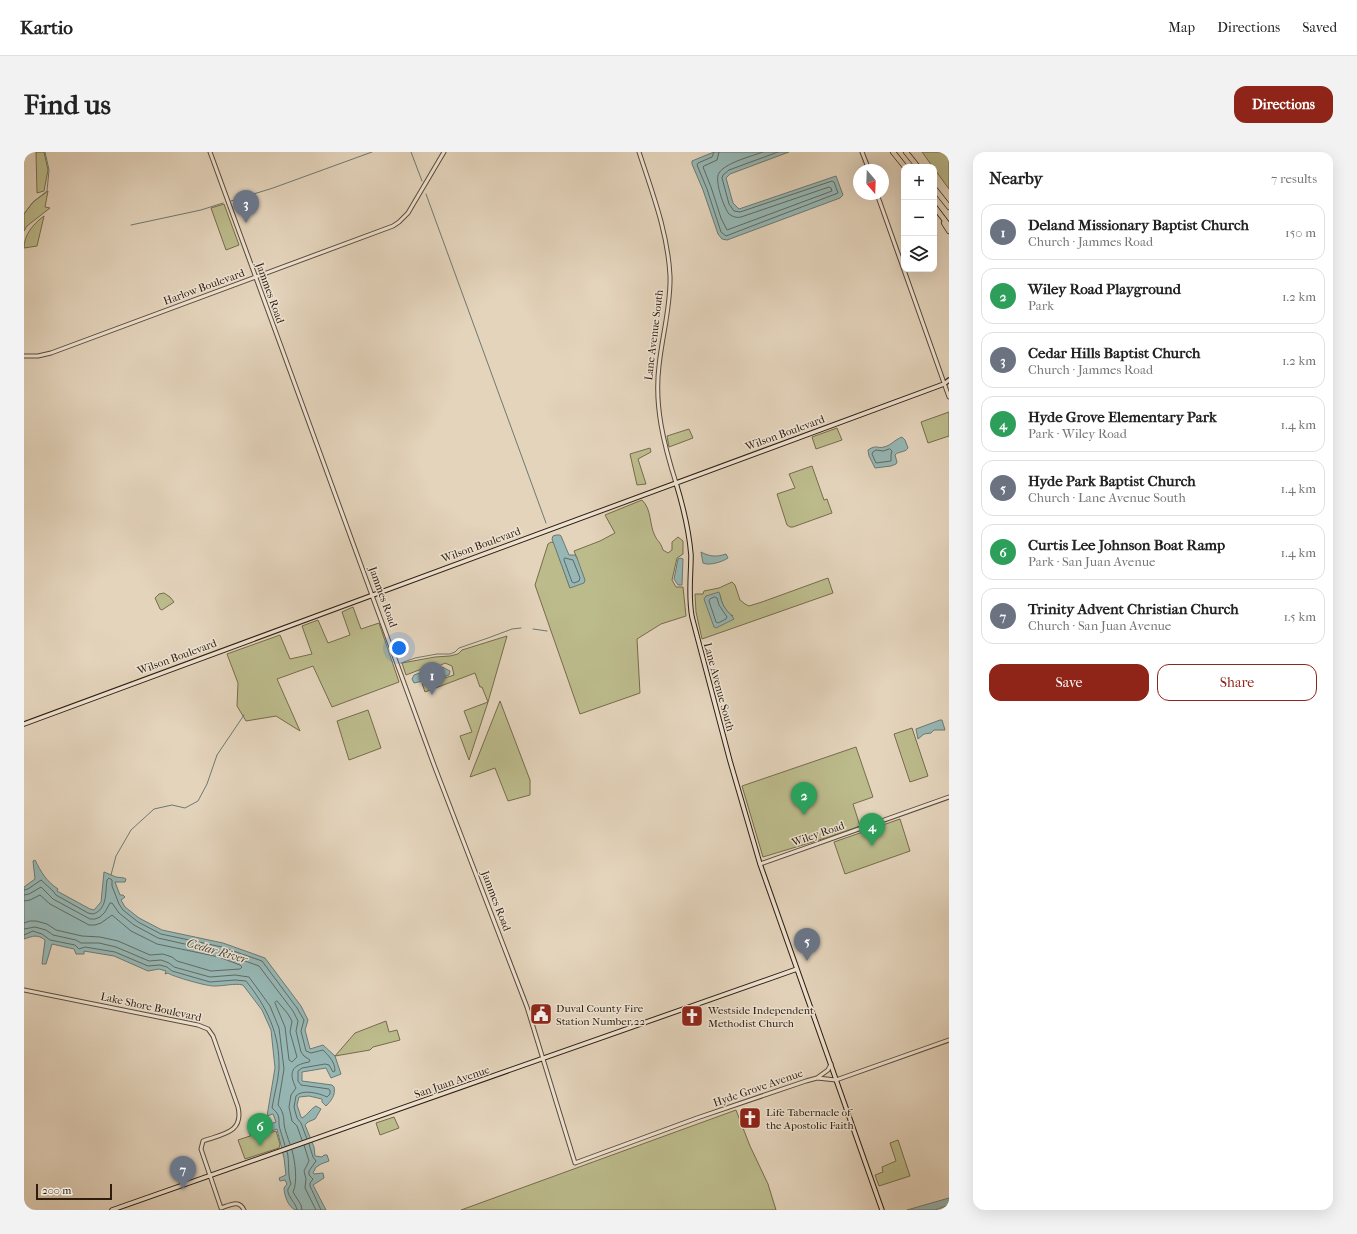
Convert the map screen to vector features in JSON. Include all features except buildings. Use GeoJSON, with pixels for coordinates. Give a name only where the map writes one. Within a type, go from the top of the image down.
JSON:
{"type":"FeatureCollection","features":[{"type":"Feature","properties":{"kind":"highway"},"geometry":{"type":"LineString","coordinates":[[893,152],[903,164]]}},
{"type":"Feature","properties":{"kind":"highway"},"geometry":{"type":"LineString","coordinates":[[906,152],[916,164]]}},
{"type":"Feature","properties":{"kind":"highway"},"geometry":{"type":"LineString","coordinates":[[937,192],[949,207]]}},
{"type":"Feature","properties":{"kind":"highway"},"geometry":{"type":"LineString","coordinates":[[937,210],[949,226]]}},
{"type":"Feature","properties":{"kind":"highway"},"geometry":{"type":"LineString","coordinates":[[943,217],[944,223],[949,231]]}},
{"type":"Feature","properties":{"kind":"main road","name":"Wilson Boulevard"},"geometry":{"type":"LineString","coordinates":[[24,724],[944,384],[949,380]]}},
{"type":"Feature","properties":{"kind":"main road","name":"Wilson Boulevard"},"geometry":{"type":"LineString","coordinates":[[944,384],[949,384]]}},
{"type":"Feature","properties":{"kind":"main road","name":"Lane Avenue South"},"geometry":{"type":"LineString","coordinates":[[676,483],[689,538],[691,558],[690,600],[694,626],[730,760],[760,864],[882,1210]]}},
{"type":"Feature","properties":{"kind":"main road","name":"San Juan Avenue"},"geometry":{"type":"LineString","coordinates":[[112,1210],[797,970]]}},
{"type":"Feature","properties":{"kind":"street","name":"Jammes Road"},"geometry":{"type":"LineString","coordinates":[[210,152],[438,775],[525,1002],[575,1162]]}},
{"type":"Feature","properties":{"kind":"street","name":"Harlow Boulevard"},"geometry":{"type":"LineString","coordinates":[[24,356],[38,356],[51,353],[392,226],[408,213],[444,152]]}},
{"type":"Feature","properties":{"kind":"street","name":"Lane Avenue South"},"geometry":{"type":"LineString","coordinates":[[639,152],[661,220],[668,256],[670,278],[669,296],[660,353],[657,388],[662,432],[676,483]]}},
{"type":"Feature","properties":{"kind":"street"},"geometry":{"type":"LineString","coordinates":[[862,152],[867,164]]}},
{"type":"Feature","properties":{"kind":"street"},"geometry":{"type":"LineString","coordinates":[[879,200],[949,397]]}},
{"type":"Feature","properties":{"kind":"street","name":"Wiley Road"},"geometry":{"type":"LineString","coordinates":[[760,864],[949,797]]}},
{"type":"Feature","properties":{"kind":"street","name":"Lake Shore Boulevard"},"geometry":{"type":"LineString","coordinates":[[24,990],[198,1024],[208,1029],[214,1040],[240,1116],[238,1124],[233,1129],[203,1141],[201,1149],[221,1208],[236,1203],[239,1204],[244,1210]]}},
{"type":"Feature","properties":{"kind":"street","name":"Hyde Grove Avenue"},"geometry":{"type":"LineString","coordinates":[[575,1162],[806,1081],[817,1078],[836,1080],[949,1040]]}},
{"type":"Feature","properties":{"kind":"street"},"geometry":{"type":"LineString","coordinates":[[817,1078],[828,1070],[831,1064]]}},
{"type":"Feature","properties":{"kind":"shaded area"},"geometry":{"type":"Polygon","coordinates":[[[36,152],[44,152],[48,170],[44,191],[37,193],[36,152]]]}},
{"type":"Feature","properties":{"kind":"shaded area"},"geometry":{"type":"Polygon","coordinates":[[[922,152],[949,152],[949,189],[937,173],[937,164],[931,164],[922,152]]]}},
{"type":"Feature","properties":{"kind":"shaded area"},"geometry":{"type":"Polygon","coordinates":[[[48,191],[45,207],[50,208],[27,226],[24,231],[24,214],[33,202],[48,191]]]}},
{"type":"Feature","properties":{"kind":"shaded area"},"geometry":{"type":"Polygon","coordinates":[[[224,204],[239,245],[226,250],[211,208],[224,204]]]}},
{"type":"Feature","properties":{"kind":"shaded area"},"geometry":{"type":"Polygon","coordinates":[[[44,216],[37,246],[24,248],[27,234],[44,216]]]}},
{"type":"Feature","properties":{"kind":"shaded area"},"geometry":{"type":"Polygon","coordinates":[[[949,412],[949,436],[928,443],[921,422],[949,412]]]}},
{"type":"Feature","properties":{"kind":"shaded area"},"geometry":{"type":"Polygon","coordinates":[[[837,428],[842,440],[816,449],[812,437],[837,428]]]}},
{"type":"Feature","properties":{"kind":"shaded area"},"geometry":{"type":"Polygon","coordinates":[[[689,429],[693,438],[669,447],[667,436],[689,429]]]}},
{"type":"Feature","properties":{"kind":"shaded area"},"geometry":{"type":"Polygon","coordinates":[[[650,448],[651,452],[638,459],[646,484],[637,485],[630,454],[650,448]]]}},
{"type":"Feature","properties":{"kind":"shaded area"},"geometry":{"type":"Polygon","coordinates":[[[812,466],[824,500],[827,499],[832,513],[790,527],[787,525],[777,494],[795,488],[789,474],[812,466]]]}},
{"type":"Feature","properties":{"kind":"shaded area"},"geometry":{"type":"Polygon","coordinates":[[[642,500],[649,513],[655,536],[663,550],[668,553],[672,550],[672,542],[678,537],[683,541],[683,554],[677,558],[672,580],[676,587],[683,587],[686,616],[661,624],[637,639],[640,693],[580,714],[535,585],[548,544],[551,542],[554,543],[570,588],[577,558],[574,551],[600,541],[615,533],[605,515],[642,500]]]}},
{"type":"Feature","properties":{"kind":"shaded area"},"geometry":{"type":"Polygon","coordinates":[[[828,578],[833,593],[702,639],[696,612],[695,594],[703,594],[704,591],[719,588],[732,582],[735,585],[740,600],[745,604],[749,606],[828,578]],[[720,595],[714,627],[733,616],[726,610],[720,595]]]}},
{"type":"Feature","properties":{"kind":"shaded area"},"geometry":{"type":"Polygon","coordinates":[[[164,593],[174,602],[162,610],[160,609],[155,598],[159,594],[164,593]]]}},
{"type":"Feature","properties":{"kind":"shaded area"},"geometry":{"type":"Polygon","coordinates":[[[353,607],[361,629],[379,623],[399,682],[332,707],[313,666],[277,679],[300,731],[276,716],[246,721],[237,706],[238,683],[227,654],[280,635],[290,659],[312,654],[302,626],[318,620],[328,643],[350,635],[342,612],[353,607]]]}},
{"type":"Feature","properties":{"kind":"shaded area"},"geometry":{"type":"Polygon","coordinates":[[[507,636],[488,702],[475,673],[425,692],[422,683],[430,683],[454,675],[452,666],[445,663],[437,667],[427,667],[406,675],[402,663],[458,654],[462,650],[507,636]]]}},
{"type":"Feature","properties":{"kind":"shaded area"},"geometry":{"type":"Polygon","coordinates":[[[500,701],[530,780],[530,795],[508,801],[495,768],[470,777],[500,701]]]}},
{"type":"Feature","properties":{"kind":"shaded area"},"geometry":{"type":"Polygon","coordinates":[[[488,702],[469,760],[460,736],[472,732],[464,711],[488,702]]]}},
{"type":"Feature","properties":{"kind":"shaded area"},"geometry":{"type":"Polygon","coordinates":[[[368,710],[381,748],[349,760],[337,721],[368,710]]]}},
{"type":"Feature","properties":{"kind":"shaded area"},"geometry":{"type":"Polygon","coordinates":[[[912,728],[928,776],[910,782],[894,734],[912,728]]]}},
{"type":"Feature","properties":{"kind":"shaded area"},"geometry":{"type":"Polygon","coordinates":[[[856,747],[873,797],[853,804],[860,826],[763,857],[742,786],[856,747]]]}},
{"type":"Feature","properties":{"kind":"shaded area"},"geometry":{"type":"Polygon","coordinates":[[[900,819],[910,851],[845,874],[834,842],[900,819]]]}},
{"type":"Feature","properties":{"kind":"shaded area"},"geometry":{"type":"Polygon","coordinates":[[[386,1021],[389,1032],[397,1030],[400,1040],[373,1047],[370,1050],[335,1056],[355,1033],[386,1021]]]}},
{"type":"Feature","properties":{"kind":"shaded area"},"geometry":{"type":"Polygon","coordinates":[[[736,1110],[750,1146],[768,1184],[776,1210],[461,1210],[736,1110]]]}},
{"type":"Feature","properties":{"kind":"shaded area"},"geometry":{"type":"Polygon","coordinates":[[[394,1117],[399,1128],[380,1135],[376,1123],[394,1117]]]}},
{"type":"Feature","properties":{"kind":"shaded area"},"geometry":{"type":"Polygon","coordinates":[[[276,1131],[280,1144],[279,1148],[245,1159],[238,1140],[259,1133],[260,1136],[276,1131]]]}},
{"type":"Feature","properties":{"kind":"shaded area"},"geometry":{"type":"Polygon","coordinates":[[[898,1140],[910,1176],[879,1186],[875,1175],[883,1172],[882,1167],[896,1161],[890,1143],[898,1140]]]}},
{"type":"Feature","properties":{"kind":"water"},"geometry":{"type":"Polygon","coordinates":[[[714,152],[789,152],[730,174],[726,178],[733,203],[739,209],[836,176],[843,195],[840,198],[727,240],[722,239],[718,234],[703,190],[692,164],[692,161],[714,152]]]}},
{"type":"Feature","properties":{"kind":"water"},"geometry":{"type":"Polygon","coordinates":[[[902,437],[908,448],[905,451],[895,455],[897,462],[896,464],[875,468],[869,456],[868,450],[873,447],[887,446],[902,437]]]}},
{"type":"Feature","properties":{"kind":"water"},"geometry":{"type":"Polygon","coordinates":[[[553,536],[561,536],[569,555],[575,555],[577,558],[585,580],[584,583],[570,588],[552,539],[553,536]]]}},
{"type":"Feature","properties":{"kind":"water"},"geometry":{"type":"Polygon","coordinates":[[[701,552],[714,556],[726,554],[728,558],[716,563],[706,564],[703,563],[701,552]]]}},
{"type":"Feature","properties":{"kind":"water"},"geometry":{"type":"Polygon","coordinates":[[[678,559],[683,559],[682,585],[678,585],[674,579],[678,559]]]}},
{"type":"Feature","properties":{"kind":"water"},"geometry":{"type":"Polygon","coordinates":[[[719,592],[724,606],[734,619],[716,628],[714,627],[704,599],[706,596],[719,592]]]}},
{"type":"Feature","properties":{"kind":"water"},"geometry":{"type":"Polygon","coordinates":[[[442,667],[450,671],[449,675],[429,682],[423,681],[414,683],[412,679],[414,675],[428,670],[434,671],[442,667]]]}},
{"type":"Feature","properties":{"kind":"water"},"geometry":{"type":"Polygon","coordinates":[[[942,720],[945,730],[934,730],[931,733],[924,734],[918,739],[916,729],[942,720]]]}},
{"type":"Feature","properties":{"kind":"water","name":"Cedar River"},"geometry":{"type":"Polygon","coordinates":[[[35,860],[44,876],[58,889],[57,891],[90,909],[94,910],[101,902],[104,872],[126,879],[125,882],[115,882],[120,895],[125,897],[121,900],[125,907],[139,918],[162,930],[223,943],[265,958],[301,1006],[308,1020],[305,1030],[310,1049],[323,1045],[335,1056],[341,1074],[331,1078],[326,1068],[302,1072],[302,1081],[332,1085],[334,1087],[334,1095],[326,1106],[322,1102],[322,1099],[309,1096],[299,1097],[297,1105],[302,1118],[316,1106],[321,1109],[315,1119],[305,1125],[314,1147],[315,1156],[322,1157],[327,1155],[329,1161],[315,1168],[313,1172],[314,1174],[323,1173],[324,1178],[313,1185],[326,1210],[296,1210],[289,1204],[284,1191],[287,1184],[285,1180],[280,1181],[279,1178],[286,1175],[284,1158],[277,1129],[260,1135],[259,1132],[250,1135],[249,1132],[276,1122],[273,1114],[267,1116],[275,1068],[271,1030],[262,1010],[243,985],[206,985],[183,979],[168,973],[165,974],[166,971],[159,969],[148,971],[114,956],[84,951],[84,954],[76,954],[74,949],[52,944],[46,964],[42,964],[45,940],[35,936],[24,939],[24,887],[35,879],[33,861],[35,860]]]}},
{"type":"Feature","properties":{"kind":"water"},"geometry":{"type":"Polygon","coordinates":[[[949,1198],[949,1205],[935,1210],[907,1210],[949,1198]]]}},
{"type":"Feature","properties":{"kind":"waterway"},"geometry":{"type":"LineString","coordinates":[[24,214],[33,202],[47,191],[49,170],[45,152]]}},
{"type":"Feature","properties":{"kind":"waterway"},"geometry":{"type":"LineString","coordinates":[[231,201],[273,188],[372,152]]}},
{"type":"Feature","properties":{"kind":"waterway"},"geometry":{"type":"LineString","coordinates":[[411,152],[422,181]]}},
{"type":"Feature","properties":{"kind":"waterway"},"geometry":{"type":"LineString","coordinates":[[426,194],[546,523]]}},
{"type":"Feature","properties":{"kind":"waterway"},"geometry":{"type":"LineString","coordinates":[[131,225],[201,210],[223,203]]}},
{"type":"Feature","properties":{"kind":"waterway"},"geometry":{"type":"LineString","coordinates":[[401,663],[415,658],[437,654],[450,654],[459,648],[512,629],[521,628]]}},
{"type":"Feature","properties":{"kind":"waterway"},"geometry":{"type":"LineString","coordinates":[[533,629],[547,631]]}},
{"type":"Feature","properties":{"kind":"waterway"},"geometry":{"type":"LineString","coordinates":[[111,875],[116,856],[131,830],[154,809],[172,805],[185,808],[198,801],[207,784],[217,755],[244,715]]}},
{"type":"Feature","properties":{"kind":"place","name":"Cedar Hills Baptist Church"},"geometry":{"type":"Point","coordinates":[246,223]}},
{"type":"Feature","properties":{"kind":"place","name":"Deland Missionary Baptist Church"},"geometry":{"type":"Point","coordinates":[432,695]}},
{"type":"Feature","properties":{"kind":"place","name":"Wiley Road Playground"},"geometry":{"type":"Point","coordinates":[804,815]}},
{"type":"Feature","properties":{"kind":"place","name":"Hyde Grove Elementary Park"},"geometry":{"type":"Point","coordinates":[872,846]}},
{"type":"Feature","properties":{"kind":"place","name":"Hyde Park Baptist Church"},"geometry":{"type":"Point","coordinates":[807,961]}},
{"type":"Feature","properties":{"kind":"place","name":"Duval County Fire Station Number 22"},"geometry":{"type":"Point","coordinates":[541,1014]}},
{"type":"Feature","properties":{"kind":"place","name":"Westside Independent Methodist Church"},"geometry":{"type":"Point","coordinates":[692,1016]}},
{"type":"Feature","properties":{"kind":"place","name":"Life Tabernacle of the Apostolic Faith"},"geometry":{"type":"Point","coordinates":[750,1118]}},
{"type":"Feature","properties":{"kind":"place","name":"Curtis Lee Johnson Boat Ramp"},"geometry":{"type":"Point","coordinates":[260,1146]}},
{"type":"Feature","properties":{"kind":"place","name":"Trinity Advent Christian Church"},"geometry":{"type":"Point","coordinates":[183,1189]}}]}
